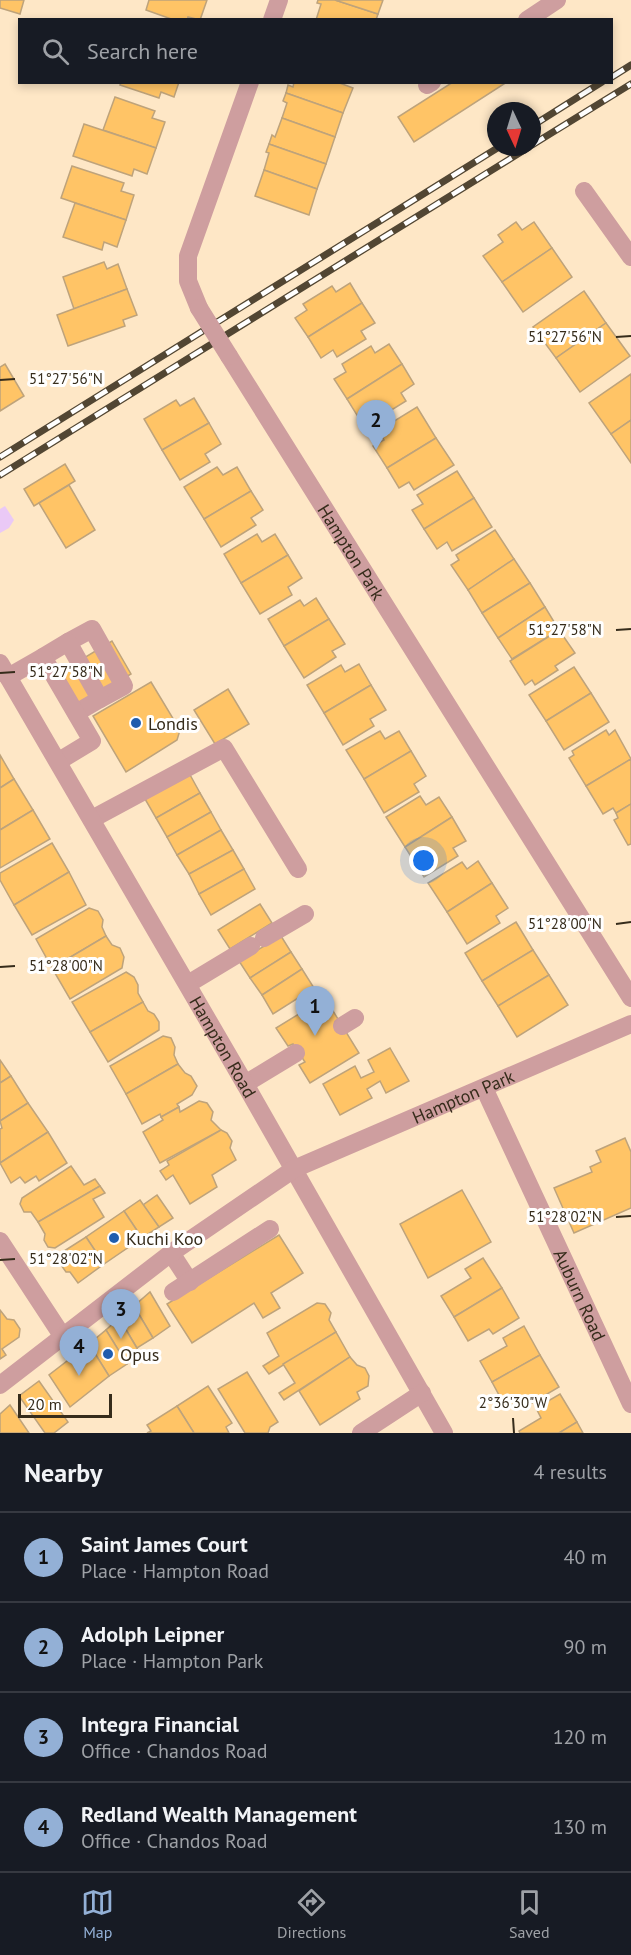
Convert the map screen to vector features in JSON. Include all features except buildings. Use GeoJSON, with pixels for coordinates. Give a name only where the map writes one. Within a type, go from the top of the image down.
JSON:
{"type":"FeatureCollection","features":[{"type":"Feature","properties":{"kind":"street"},"geometry":{"type":"LineString","coordinates":[[273,18],[279,0]]}},
{"type":"Feature","properties":{"kind":"street"},"geometry":{"type":"LineString","coordinates":[[530,18],[557,0]]}},
{"type":"Feature","properties":{"kind":"street","name":"Hampton Park"},"geometry":{"type":"LineString","coordinates":[[249,84],[188,256],[188,281],[199,308],[631,998]]}},
{"type":"Feature","properties":{"kind":"street"},"geometry":{"type":"LineString","coordinates":[[584,191],[631,257]]}},
{"type":"Feature","properties":{"kind":"street"},"geometry":{"type":"LineString","coordinates":[[3,674],[43,657],[92,629],[123,686],[76,713]]}},
{"type":"Feature","properties":{"kind":"street"},"geometry":{"type":"LineString","coordinates":[[68,642],[100,699]]}},
{"type":"Feature","properties":{"kind":"street"},"geometry":{"type":"LineString","coordinates":[[43,657],[92,741],[58,761]]}},
{"type":"Feature","properties":{"kind":"street","name":"Hampton Road"},"geometry":{"type":"LineString","coordinates":[[3,674],[58,761],[188,984],[444,1433]]}},
{"type":"Feature","properties":{"kind":"street"},"geometry":{"type":"LineString","coordinates":[[92,819],[224,748],[298,869]]}},
{"type":"Feature","properties":{"kind":"street"},"geometry":{"type":"LineString","coordinates":[[188,984],[305,914]]}},
{"type":"Feature","properties":{"kind":"street","name":"Hampton Park"},"geometry":{"type":"LineString","coordinates":[[0,1385],[171,1253],[294,1169],[631,1024]]}},
{"type":"Feature","properties":{"kind":"street"},"geometry":{"type":"LineString","coordinates":[[245,1084],[296,1053]]}},
{"type":"Feature","properties":{"kind":"street","name":"Auburn Road"},"geometry":{"type":"LineString","coordinates":[[484,1088],[631,1404]]}},
{"type":"Feature","properties":{"kind":"street"},"geometry":{"type":"LineString","coordinates":[[173,1292],[270,1229]]}},
{"type":"Feature","properties":{"kind":"street"},"geometry":{"type":"LineString","coordinates":[[0,1241],[63,1337]]}},
{"type":"Feature","properties":{"kind":"street"},"geometry":{"type":"LineString","coordinates":[[171,1253],[190,1282]]}},
{"type":"Feature","properties":{"kind":"street"},"geometry":{"type":"LineString","coordinates":[[361,1433],[422,1393]]}},
{"type":"Feature","properties":{"kind":"shaded area"},"geometry":{"type":"Polygon","coordinates":[[[5,506],[14,520],[9,528],[0,533],[0,509],[5,506]]]}},
{"type":"Feature","properties":{"kind":"railway"},"geometry":{"type":"LineString","coordinates":[[613,76],[631,65]]}},
{"type":"Feature","properties":{"kind":"railway"},"geometry":{"type":"LineString","coordinates":[[541,120],[599,84]]}},
{"type":"Feature","properties":{"kind":"railway"},"geometry":{"type":"LineString","coordinates":[[541,139],[631,84]]}},
{"type":"Feature","properties":{"kind":"railway"},"geometry":{"type":"LineString","coordinates":[[0,457],[487,154]]}},
{"type":"Feature","properties":{"kind":"railway"},"geometry":{"type":"LineString","coordinates":[[0,475],[514,156]]}},
{"type":"Feature","properties":{"kind":"place","name":"Adolph Leipner"},"geometry":{"type":"Point","coordinates":[376,450]}},
{"type":"Feature","properties":{"kind":"place","name":"Londis"},"geometry":{"type":"Point","coordinates":[136,723]}},
{"type":"Feature","properties":{"kind":"place","name":"Saint James Court"},"geometry":{"type":"Point","coordinates":[315,1036]}},
{"type":"Feature","properties":{"kind":"place","name":"Kuchi Koo"},"geometry":{"type":"Point","coordinates":[114,1238]}},
{"type":"Feature","properties":{"kind":"place","name":"Integra Financial"},"geometry":{"type":"Point","coordinates":[121,1339]}},
{"type":"Feature","properties":{"kind":"place","name":"Opus"},"geometry":{"type":"Point","coordinates":[108,1354]}},
{"type":"Feature","properties":{"kind":"place","name":"Redland Wealth Management"},"geometry":{"type":"Point","coordinates":[79,1376]}}]}
